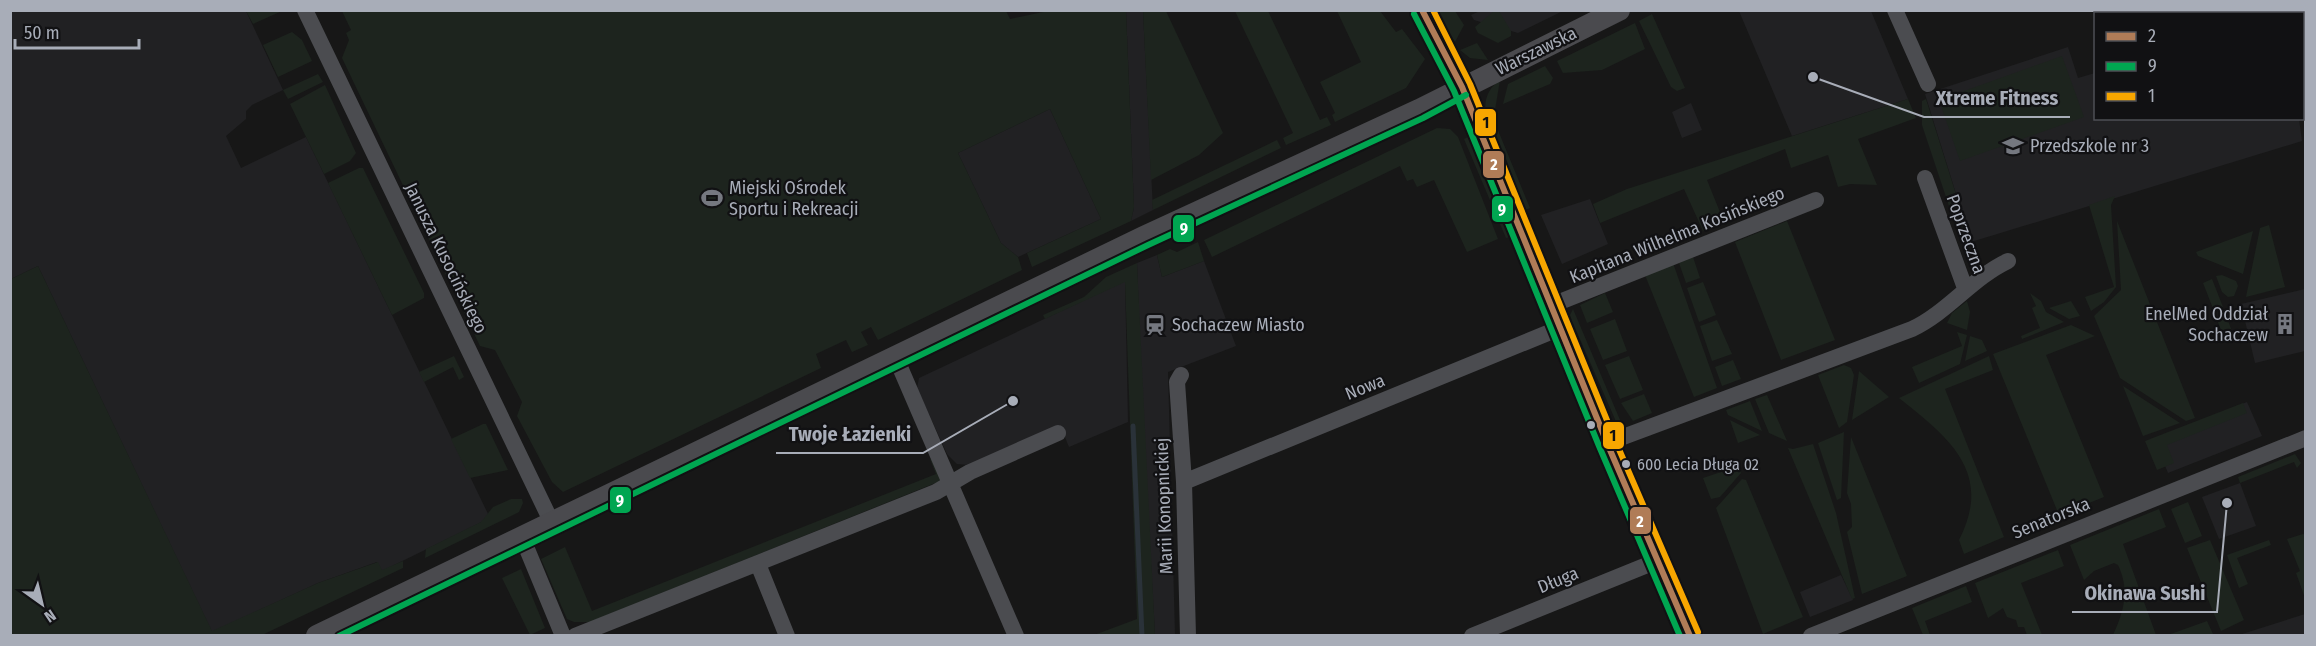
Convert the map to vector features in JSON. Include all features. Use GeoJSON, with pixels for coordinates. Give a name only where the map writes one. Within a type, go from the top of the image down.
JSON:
{"type":"FeatureCollection","features":[{"type":"Feature","properties":{"kind":"street","name":"Janusza Kusocińskiego"},"geometry":{"type":"LineString","coordinates":[[305,10],[552,523]]}},
{"type":"Feature","properties":{"kind":"street"},"geometry":{"type":"LineString","coordinates":[[1422,10],[1446,52],[1461,87],[1607,443],[1690,636]]}},
{"type":"Feature","properties":{"kind":"street","name":"Warszawska"},"geometry":{"type":"LineString","coordinates":[[317,636],[1144,237],[1419,110],[1619,10]]}},
{"type":"Feature","properties":{"kind":"street"},"geometry":{"type":"LineString","coordinates":[[1895,10],[1928,84]]}},
{"type":"Feature","properties":{"kind":"street","name":"Poprzeczna"},"geometry":{"type":"LineString","coordinates":[[1925,178],[1965,288],[2008,261]]}},
{"type":"Feature","properties":{"kind":"street","name":"Kapitana Wilhelma Kosińskiego"},"geometry":{"type":"LineString","coordinates":[[1552,305],[1816,200]]}},
{"type":"Feature","properties":{"kind":"street"},"geometry":{"type":"LineString","coordinates":[[1607,443],[1912,329],[1930,320],[1965,288]]}},
{"type":"Feature","properties":{"kind":"street","name":"Nowa"},"geometry":{"type":"LineString","coordinates":[[1184,482],[1560,328]]}},
{"type":"Feature","properties":{"kind":"street"},"geometry":{"type":"LineString","coordinates":[[896,358],[1016,636]]}},
{"type":"Feature","properties":{"kind":"street","name":"Marii Konopnickiej"},"geometry":{"type":"LineString","coordinates":[[1181,375],[1177,382],[1184,482],[1188,636]]}},
{"type":"Feature","properties":{"kind":"street"},"geometry":{"type":"LineString","coordinates":[[575,636],[951,485],[970,472],[1058,433]]}},
{"type":"Feature","properties":{"kind":"street","name":"Senatorska"},"geometry":{"type":"LineString","coordinates":[[1811,636],[2306,438]]}},
{"type":"Feature","properties":{"kind":"street"},"geometry":{"type":"LineString","coordinates":[[522,537],[563,636]]}},
{"type":"Feature","properties":{"kind":"street","name":"Długa"},"geometry":{"type":"LineString","coordinates":[[1472,636],[1657,561]]}},
{"type":"Feature","properties":{"kind":"street"},"geometry":{"type":"LineString","coordinates":[[758,564],[787,636]]}},
{"type":"Feature","properties":{"kind":"shaded area"},"geometry":{"type":"Polygon","coordinates":[[[11,11],[246,11],[283,90],[252,105],[246,111],[246,119],[226,136],[241,168],[306,137],[490,518],[382,571],[377,562],[318,583],[212,632],[38,266],[11,279],[11,11]]]}},
{"type":"Feature","properties":{"kind":"shaded area"},"geometry":{"type":"Polygon","coordinates":[[[246,11],[282,11],[253,24],[246,11]]]}},
{"type":"Feature","properties":{"kind":"shaded area","name":"Miejski Ośrodek Sportu i Rekreacji"},"geometry":{"type":"Polygon","coordinates":[[[342,11],[1006,11],[1010,19],[1048,11],[1126,11],[1134,207],[1131,221],[1032,267],[1027,253],[1101,219],[1050,109],[958,153],[1001,243],[1018,257],[1022,270],[878,340],[871,327],[861,332],[868,345],[852,352],[846,340],[816,354],[821,368],[563,492],[552,482],[517,416],[522,402],[495,350],[480,346],[342,58],[349,40],[346,33],[351,30],[342,11]]]}},
{"type":"Feature","properties":{"kind":"shaded area"},"geometry":{"type":"Polygon","coordinates":[[[1126,11],[1143,11],[1153,210],[1131,221],[1134,207],[1126,11]]]}},
{"type":"Feature","properties":{"kind":"shaded area"},"geometry":{"type":"Polygon","coordinates":[[[1143,11],[1166,11],[1223,133],[1199,155],[1151,180],[1143,11]]]}},
{"type":"Feature","properties":{"kind":"shaded area"},"geometry":{"type":"Polygon","coordinates":[[[1235,11],[1268,11],[1320,120],[1327,117],[1331,125],[1286,145],[1283,138],[1293,133],[1235,11]]]}},
{"type":"Feature","properties":{"kind":"shaded area"},"geometry":{"type":"Polygon","coordinates":[[[1337,11],[1380,11],[1396,32],[1402,29],[1425,59],[1406,88],[1335,122],[1332,115],[1335,113],[1320,82],[1361,62],[1337,11]]]}},
{"type":"Feature","properties":{"kind":"shaded area"},"geometry":{"type":"Polygon","coordinates":[[[1435,11],[1455,11],[1464,25],[1455,42],[1435,11]]]}},
{"type":"Feature","properties":{"kind":"shaded area"},"geometry":{"type":"Polygon","coordinates":[[[1480,11],[1563,11],[1518,33],[1474,20],[1471,15],[1480,11]]]}},
{"type":"Feature","properties":{"kind":"shaded area"},"geometry":{"type":"Polygon","coordinates":[[[1494,11],[1499,11],[1511,31],[1511,36],[1498,43],[1478,33],[1475,27],[1494,11]]]}},
{"type":"Feature","properties":{"kind":"shaded area"},"geometry":{"type":"Polygon","coordinates":[[[1739,11],[1871,11],[1908,99],[1792,136],[1739,11]]]}},
{"type":"Feature","properties":{"kind":"shaded area"},"geometry":{"type":"Polygon","coordinates":[[[1652,14],[1685,88],[1677,91],[1671,87],[1639,21],[1652,14]]]}},
{"type":"Feature","properties":{"kind":"shaded area"},"geometry":{"type":"Polygon","coordinates":[[[1635,23],[1645,49],[1602,70],[1563,73],[1557,61],[1635,23]]]}},
{"type":"Feature","properties":{"kind":"shaded area"},"geometry":{"type":"Polygon","coordinates":[[[292,32],[302,40],[312,61],[278,77],[263,45],[292,32]]]}},
{"type":"Feature","properties":{"kind":"shaded area"},"geometry":{"type":"Polygon","coordinates":[[[1477,43],[1488,60],[1470,58],[1460,50],[1477,43]]]}},
{"type":"Feature","properties":{"kind":"shaded area","name":"Przedszkole nr 3"},"geometry":{"type":"Polygon","coordinates":[[[2068,47],[2078,78],[2094,73],[2094,120],[2299,120],[2302,141],[1971,242],[1925,94],[2068,47]]]}},
{"type":"Feature","properties":{"kind":"shaded area"},"geometry":{"type":"Polygon","coordinates":[[[2062,56],[2084,117],[1960,161],[1939,100],[2062,56]]]}},
{"type":"Feature","properties":{"kind":"shaded area"},"geometry":{"type":"Polygon","coordinates":[[[1545,66],[1553,78],[1550,84],[1503,104],[1508,84],[1545,66]]]}},
{"type":"Feature","properties":{"kind":"shaded area"},"geometry":{"type":"Polygon","coordinates":[[[318,74],[323,82],[288,99],[283,90],[318,74]]]}},
{"type":"Feature","properties":{"kind":"shaded area"},"geometry":{"type":"Polygon","coordinates":[[[1500,80],[1495,110],[1487,114],[1485,105],[1488,95],[1500,80]]]}},
{"type":"Feature","properties":{"kind":"shaded area"},"geometry":{"type":"Polygon","coordinates":[[[325,85],[356,153],[350,161],[324,174],[290,104],[325,85]]]}},
{"type":"Feature","properties":{"kind":"shaded area"},"geometry":{"type":"Polygon","coordinates":[[[1908,99],[1916,118],[1858,139],[1877,185],[1850,184],[1838,187],[1828,155],[1791,168],[1785,149],[1707,180],[1724,222],[1703,231],[1684,189],[1600,223],[1593,204],[1627,189],[1908,99]]]}},
{"type":"Feature","properties":{"kind":"shaded area"},"geometry":{"type":"Polygon","coordinates":[[[1926,99],[1971,242],[1965,244],[1961,242],[1922,125],[1922,101],[1926,99]]]}},
{"type":"Feature","properties":{"kind":"shaded area"},"geometry":{"type":"Polygon","coordinates":[[[1691,103],[1702,130],[1682,138],[1672,112],[1691,103]]]}},
{"type":"Feature","properties":{"kind":"shaded area"},"geometry":{"type":"Polygon","coordinates":[[[1050,109],[1101,219],[1018,257],[1001,243],[958,153],[1050,109]]]}},
{"type":"Feature","properties":{"kind":"shaded area"},"geometry":{"type":"Polygon","coordinates":[[[1495,123],[1530,208],[1525,210],[1491,126],[1495,123]]]}},
{"type":"Feature","properties":{"kind":"shaded area"},"geometry":{"type":"Polygon","coordinates":[[[1437,128],[1450,129],[1458,137],[1498,239],[1467,252],[1434,180],[1417,187],[1413,179],[1407,181],[1400,166],[1212,257],[1204,240],[1437,128]]]}},
{"type":"Feature","properties":{"kind":"shaded area"},"geometry":{"type":"Polygon","coordinates":[[[1468,137],[1510,237],[1506,238],[1464,139],[1468,137]]]}},
{"type":"Feature","properties":{"kind":"shaded area"},"geometry":{"type":"Polygon","coordinates":[[[1277,140],[1281,148],[1153,210],[1152,200],[1277,140]]]}},
{"type":"Feature","properties":{"kind":"shaded area"},"geometry":{"type":"Polygon","coordinates":[[[363,168],[424,293],[424,298],[392,315],[328,183],[363,168]]]}},
{"type":"Feature","properties":{"kind":"shaded area"},"geometry":{"type":"Polygon","coordinates":[[[2115,196],[2111,205],[2116,287],[2104,302],[2091,311],[2085,297],[2114,287],[2089,205],[2115,196]]]}},
{"type":"Feature","properties":{"kind":"shaded area"},"geometry":{"type":"Polygon","coordinates":[[[1590,199],[1608,244],[1562,264],[1541,215],[1590,199]]]}},
{"type":"Feature","properties":{"kind":"shaded area"},"geometry":{"type":"Polygon","coordinates":[[[1787,221],[1835,340],[1781,360],[1735,242],[1787,221]]]}},
{"type":"Feature","properties":{"kind":"shaded area"},"geometry":{"type":"Polygon","coordinates":[[[2117,221],[2195,418],[2186,421],[2120,378],[2094,316],[2121,290],[2117,221]]]}},
{"type":"Feature","properties":{"kind":"shaded area"},"geometry":{"type":"Polygon","coordinates":[[[2269,225],[2285,287],[2246,297],[2260,228],[2269,225]]]}},
{"type":"Feature","properties":{"kind":"shaded area"},"geometry":{"type":"Polygon","coordinates":[[[2253,231],[2243,274],[2198,256],[2196,252],[2253,231]]]}},
{"type":"Feature","properties":{"kind":"shaded area"},"geometry":{"type":"Polygon","coordinates":[[[1198,242],[1204,261],[1162,277],[1157,255],[1170,249],[1177,252],[1198,242]]]}},
{"type":"Feature","properties":{"kind":"shaded area"},"geometry":{"type":"Polygon","coordinates":[[[1157,255],[1162,277],[1204,261],[1236,346],[1168,372],[1175,635],[1155,635],[1143,421],[1137,263],[1157,255]]]}},
{"type":"Feature","properties":{"kind":"shaded area"},"geometry":{"type":"Polygon","coordinates":[[[1693,257],[1700,278],[1686,283],[1679,263],[1693,257]]]}},
{"type":"Feature","properties":{"kind":"shaded area"},"geometry":{"type":"Polygon","coordinates":[[[1137,263],[1155,635],[1094,635],[1137,619],[1125,282],[1045,319],[1043,315],[1084,297],[1106,277],[1137,263]]]}},
{"type":"Feature","properties":{"kind":"shaded area"},"geometry":{"type":"Polygon","coordinates":[[[1673,263],[1717,388],[1694,397],[1645,275],[1673,263]]]}},
{"type":"Feature","properties":{"kind":"shaded area"},"geometry":{"type":"Polygon","coordinates":[[[38,266],[212,631],[318,583],[378,562],[382,570],[403,561],[403,568],[262,635],[11,635],[11,279],[38,266]]]}},
{"type":"Feature","properties":{"kind":"shaded area"},"geometry":{"type":"Polygon","coordinates":[[[2222,275],[2236,281],[2238,286],[2234,296],[2228,297],[2222,292],[2216,276],[2222,275]]]}},
{"type":"Feature","properties":{"kind":"shaded area"},"geometry":{"type":"Polygon","coordinates":[[[2212,279],[2223,307],[2214,311],[2203,283],[2212,279]]]}},
{"type":"Feature","properties":{"kind":"shaded area"},"geometry":{"type":"Polygon","coordinates":[[[1125,281],[1128,422],[1069,447],[1060,425],[969,465],[957,464],[947,454],[917,388],[919,378],[1125,281]]]}},
{"type":"Feature","properties":{"kind":"shaded area"},"geometry":{"type":"Polygon","coordinates":[[[1703,282],[1716,315],[1699,322],[1687,288],[1703,282]]]}},
{"type":"Feature","properties":{"kind":"shaded area"},"geometry":{"type":"Polygon","coordinates":[[[2305,289],[2305,351],[2255,363],[2241,304],[2305,289]]]}},
{"type":"Feature","properties":{"kind":"shaded area"},"geometry":{"type":"Polygon","coordinates":[[[1605,293],[1613,312],[1587,323],[1580,305],[1605,293]]]}},
{"type":"Feature","properties":{"kind":"shaded area"},"geometry":{"type":"Polygon","coordinates":[[[2030,293],[2041,301],[2046,312],[2064,322],[2022,339],[2021,336],[2040,328],[2032,308],[2036,306],[2030,293]]]}},
{"type":"Feature","properties":{"kind":"shaded area"},"geometry":{"type":"Polygon","coordinates":[[[1967,301],[1970,312],[1967,330],[1947,323],[1952,313],[1967,301]]]}},
{"type":"Feature","properties":{"kind":"shaded area"},"geometry":{"type":"Polygon","coordinates":[[[2071,301],[2080,316],[2069,319],[2049,308],[2071,301]]]}},
{"type":"Feature","properties":{"kind":"shaded area"},"geometry":{"type":"Polygon","coordinates":[[[1573,309],[1623,427],[1618,426],[1572,321],[1570,315],[1573,309]]]}},
{"type":"Feature","properties":{"kind":"shaded area"},"geometry":{"type":"Polygon","coordinates":[[[2225,313],[2235,339],[2226,343],[2216,317],[2225,313]]]}},
{"type":"Feature","properties":{"kind":"shaded area"},"geometry":{"type":"Polygon","coordinates":[[[1615,319],[1627,351],[1603,360],[1590,329],[1615,319]]]}},
{"type":"Feature","properties":{"kind":"shaded area"},"geometry":{"type":"Polygon","coordinates":[[[1717,320],[1732,354],[1712,361],[1700,326],[1717,320]]]}},
{"type":"Feature","properties":{"kind":"shaded area"},"geometry":{"type":"Polygon","coordinates":[[[2071,325],[2095,336],[2046,355],[2104,497],[2059,515],[1993,354],[2071,325]]]}},
{"type":"Feature","properties":{"kind":"shaded area"},"geometry":{"type":"Polygon","coordinates":[[[1957,332],[1967,335],[1960,364],[1919,383],[1912,367],[1962,346],[1957,332]]]}},
{"type":"Feature","properties":{"kind":"shaded area"},"geometry":{"type":"Polygon","coordinates":[[[1970,336],[1982,340],[1987,351],[1965,361],[1970,336]]]}},
{"type":"Feature","properties":{"kind":"shaded area"},"geometry":{"type":"Polygon","coordinates":[[[454,356],[464,377],[459,380],[453,367],[424,382],[419,372],[454,356]]]}},
{"type":"Feature","properties":{"kind":"shaded area"},"geometry":{"type":"Polygon","coordinates":[[[1629,356],[1643,390],[1620,399],[1605,365],[1629,356]]]}},
{"type":"Feature","properties":{"kind":"shaded area"},"geometry":{"type":"Polygon","coordinates":[[[1989,356],[1993,370],[1945,389],[2004,537],[1964,554],[1959,540],[1968,516],[1971,495],[1968,475],[1949,442],[1899,398],[1989,356]]]}},
{"type":"Feature","properties":{"kind":"shaded area"},"geometry":{"type":"Polygon","coordinates":[[[1733,360],[1741,379],[1722,386],[1715,367],[1733,360]]]}},
{"type":"Feature","properties":{"kind":"shaded area"},"geometry":{"type":"Polygon","coordinates":[[[1844,365],[1851,368],[1854,375],[1847,422],[1839,428],[1818,375],[1844,365]]]}},
{"type":"Feature","properties":{"kind":"shaded area"},"geometry":{"type":"Polygon","coordinates":[[[1859,371],[1889,397],[1852,420],[1859,371]]]}},
{"type":"Feature","properties":{"kind":"shaded area"},"geometry":{"type":"Polygon","coordinates":[[[2123,386],[2180,423],[2143,436],[2123,386]]]}},
{"type":"Feature","properties":{"kind":"shaded area"},"geometry":{"type":"Polygon","coordinates":[[[1644,394],[1652,413],[1633,421],[1621,403],[1644,394]]]}},
{"type":"Feature","properties":{"kind":"shaded area"},"geometry":{"type":"Polygon","coordinates":[[[1767,395],[1787,441],[1769,433],[1755,399],[1767,395]]]}},
{"type":"Feature","properties":{"kind":"shaded area"},"geometry":{"type":"Polygon","coordinates":[[[1750,401],[1762,431],[1728,415],[1726,410],[1750,401]]]}},
{"type":"Feature","properties":{"kind":"shaded area"},"geometry":{"type":"Polygon","coordinates":[[[2247,402],[2262,436],[2168,473],[2154,439],[2247,402]]]}},
{"type":"Feature","properties":{"kind":"shaded area"},"geometry":{"type":"Polygon","coordinates":[[[2243,403],[2247,413],[2167,445],[2174,463],[2157,470],[2145,441],[2243,403]]]}},
{"type":"Feature","properties":{"kind":"shaded area"},"geometry":{"type":"Polygon","coordinates":[[[1730,420],[1760,435],[1738,443],[1730,420]]]}},
{"type":"Feature","properties":{"kind":"shaded area"},"geometry":{"type":"Polygon","coordinates":[[[486,424],[508,470],[470,478],[451,439],[486,424]]]}},
{"type":"Feature","properties":{"kind":"shaded area"},"geometry":{"type":"Polygon","coordinates":[[[1844,432],[1841,498],[1837,500],[1818,443],[1844,432]]]}},
{"type":"Feature","properties":{"kind":"shaded area"},"geometry":{"type":"Polygon","coordinates":[[[1851,437],[1907,576],[1862,594],[1847,532],[1852,527],[1851,504],[1847,493],[1851,437]]]}},
{"type":"Feature","properties":{"kind":"shaded area"},"geometry":{"type":"Polygon","coordinates":[[[1813,444],[1836,513],[1855,598],[1852,599],[1788,448],[1813,444]]]}},
{"type":"Feature","properties":{"kind":"shaded area"},"geometry":{"type":"Polygon","coordinates":[[[2295,454],[2301,463],[2297,468],[2294,462],[2240,483],[2238,477],[2295,454]]]}},
{"type":"Feature","properties":{"kind":"shaded area"},"geometry":{"type":"Polygon","coordinates":[[[930,459],[936,460],[942,478],[938,482],[590,622],[574,622],[567,619],[541,559],[565,547],[592,611],[936,474],[930,459]]]}},
{"type":"Feature","properties":{"kind":"shaded area"},"geometry":{"type":"Polygon","coordinates":[[[1739,466],[1741,473],[1720,497],[1711,499],[1703,478],[1739,466]]]}},
{"type":"Feature","properties":{"kind":"shaded area"},"geometry":{"type":"Polygon","coordinates":[[[1742,479],[1746,480],[1803,617],[1763,634],[1716,508],[1742,479]]]}},
{"type":"Feature","properties":{"kind":"shaded area"},"geometry":{"type":"Polygon","coordinates":[[[2240,483],[2256,526],[2219,539],[2202,497],[2240,483]]]}},
{"type":"Feature","properties":{"kind":"shaded area"},"geometry":{"type":"Polygon","coordinates":[[[511,499],[522,499],[523,503],[519,512],[425,558],[426,549],[481,522],[493,507],[511,499]]]}},
{"type":"Feature","properties":{"kind":"shaded area"},"geometry":{"type":"Polygon","coordinates":[[[2188,502],[2202,536],[2185,543],[2171,509],[2188,502]]]}},
{"type":"Feature","properties":{"kind":"shaded area"},"geometry":{"type":"Polygon","coordinates":[[[2159,509],[2166,527],[2123,544],[2156,635],[2113,635],[2120,617],[2125,592],[2118,565],[2114,563],[2094,571],[2084,580],[2070,545],[2159,509]]]}},
{"type":"Feature","properties":{"kind":"shaded area"},"geometry":{"type":"Polygon","coordinates":[[[2306,535],[2305,598],[2296,573],[2300,571],[2287,539],[2306,535]]]}},
{"type":"Feature","properties":{"kind":"shaded area"},"geometry":{"type":"Polygon","coordinates":[[[2210,540],[2244,620],[2221,631],[2187,548],[2210,540]]]}},
{"type":"Feature","properties":{"kind":"shaded area"},"geometry":{"type":"Polygon","coordinates":[[[2269,540],[2271,545],[2237,558],[2248,584],[2239,588],[2227,555],[2269,540]]]}},
{"type":"Feature","properties":{"kind":"shaded area"},"geometry":{"type":"Polygon","coordinates":[[[2058,550],[2064,566],[2021,583],[2042,635],[2027,635],[2024,627],[2018,627],[2016,620],[2007,617],[2003,608],[1988,618],[1975,583],[2058,550]]]}},
{"type":"Feature","properties":{"kind":"shaded area"},"geometry":{"type":"Polygon","coordinates":[[[521,569],[545,628],[530,635],[502,578],[521,569]]]}},
{"type":"Feature","properties":{"kind":"shaded area"},"geometry":{"type":"Polygon","coordinates":[[[1841,575],[1853,600],[1810,617],[1800,592],[1841,575]]]}},
{"type":"Feature","properties":{"kind":"shaded area"},"geometry":{"type":"Polygon","coordinates":[[[1966,586],[1972,602],[1925,621],[1930,635],[1923,635],[1912,608],[1966,586]]]}},
{"type":"Feature","properties":{"kind":"shaded area"},"geometry":{"type":"Polygon","coordinates":[[[2305,614],[2305,635],[2239,635],[2305,614]]]}},
{"type":"Feature","properties":{"kind":"shaded area"},"geometry":{"type":"Polygon","coordinates":[[[2207,621],[2213,634],[2168,635],[2207,621]]]}},
{"type":"Feature","properties":{"kind":"waterway"},"geometry":{"type":"LineString","coordinates":[[1133,426],[1142,636]]}},
{"type":"Feature","properties":{"kind":"transit line","name":"2"},"geometry":{"type":"LineString","coordinates":[[1422,10],[1462,87],[1607,443],[1690,636]]}},
{"type":"Feature","properties":{"kind":"transit line","name":"1"},"geometry":{"type":"LineString","coordinates":[[1433,10],[1470,84],[1615,440],[1698,632]]}},
{"type":"Feature","properties":{"kind":"transit line","name":"9"},"geometry":{"type":"LineString","coordinates":[[1414,14],[1454,91],[1599,446],[1680,636]]}},
{"type":"Feature","properties":{"kind":"transit line","name":"9"},"geometry":{"type":"LineString","coordinates":[[339,636],[1148,245],[1423,118],[1466,95]]}},
{"type":"Feature","properties":{"kind":"place","name":"Xtreme Fitness"},"geometry":{"type":"Point","coordinates":[1813,77]}},
{"type":"Feature","properties":{"kind":"place","name":"Przedszkole nr 3"},"geometry":{"type":"Point","coordinates":[2013,146]}},
{"type":"Feature","properties":{"kind":"place","name":"Miejski Ośrodek Sportu i Rekreacji"},"geometry":{"type":"Point","coordinates":[712,198]}},
{"type":"Feature","properties":{"kind":"place","name":"EnelMed Oddział Sochaczew"},"geometry":{"type":"Point","coordinates":[2285,324]}},
{"type":"Feature","properties":{"kind":"place","name":"Sochaczew Miasto"},"geometry":{"type":"Point","coordinates":[1155,325]}},
{"type":"Feature","properties":{"kind":"place","name":"Twoje Łazienki"},"geometry":{"type":"Point","coordinates":[1013,401]}},
{"type":"Feature","properties":{"kind":"place","name":"600 Lecia Długa 02"},"geometry":{"type":"Point","coordinates":[1626,464]}},
{"type":"Feature","properties":{"kind":"place","name":"Okinawa Sushi"},"geometry":{"type":"Point","coordinates":[2227,503]}}]}
